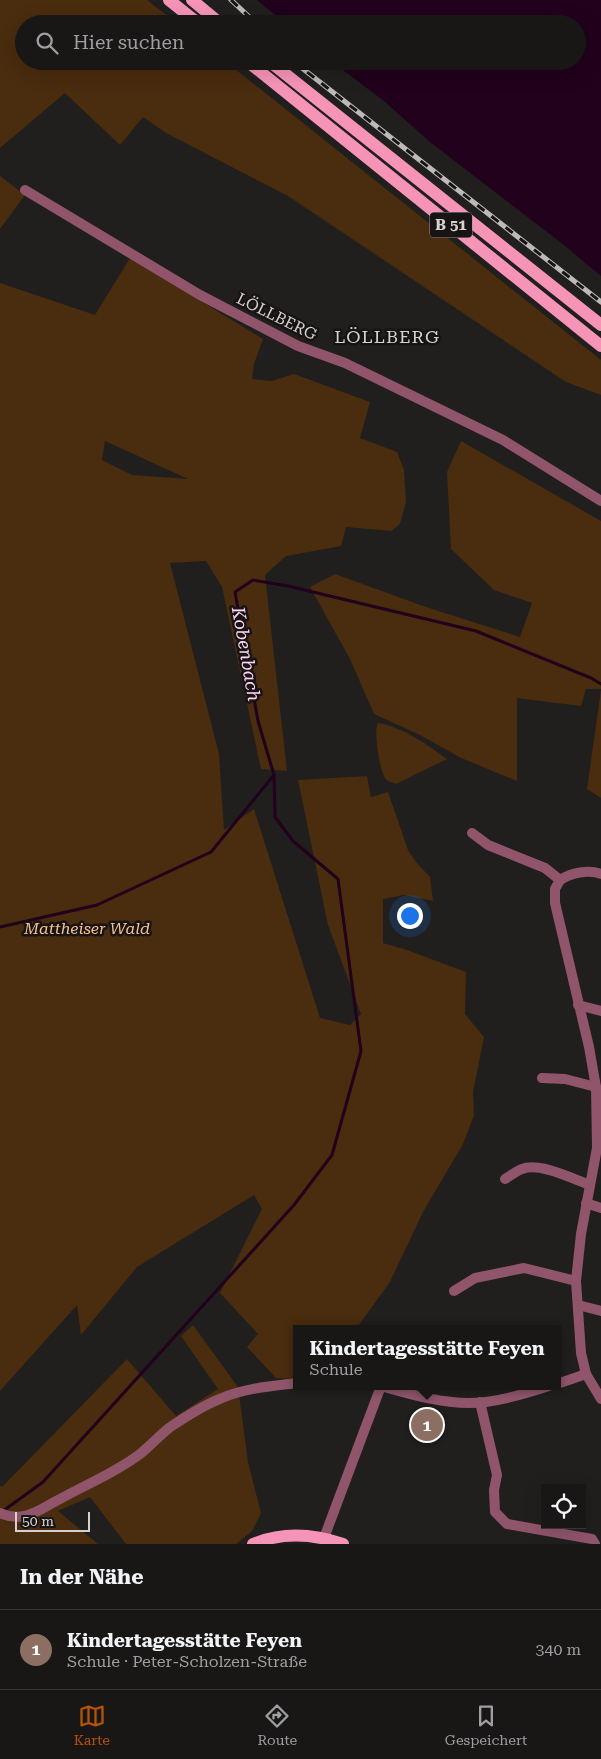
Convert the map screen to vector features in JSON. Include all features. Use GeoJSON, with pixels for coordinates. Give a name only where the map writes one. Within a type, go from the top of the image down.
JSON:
{"type":"FeatureCollection","features":[{"type":"Feature","properties":{"kind":"main road"},"geometry":{"type":"LineString","coordinates":[[169,0],[188,15]]}},
{"type":"Feature","properties":{"kind":"main road"},"geometry":{"type":"LineString","coordinates":[[192,0],[211,15]]}},
{"type":"Feature","properties":{"kind":"main road","name":"B 51"},"geometry":{"type":"LineString","coordinates":[[258,70],[601,346]]}},
{"type":"Feature","properties":{"kind":"main road","name":"B 51"},"geometry":{"type":"LineString","coordinates":[[280,70],[601,325]]}},
{"type":"Feature","properties":{"kind":"main road"},"geometry":{"type":"LineString","coordinates":[[253,1544],[284,1536],[324,1538],[343,1544]]}},
{"type":"Feature","properties":{"kind":"street","name":"LÖLLBERG"},"geometry":{"type":"LineString","coordinates":[[25,190],[200,295],[298,346],[345,363],[503,440],[601,500]]}},
{"type":"Feature","properties":{"kind":"street"},"geometry":{"type":"LineString","coordinates":[[472,833],[488,846],[545,868],[560,880]]}},
{"type":"Feature","properties":{"kind":"street"},"geometry":{"type":"LineString","coordinates":[[601,874],[594,871],[564,877],[555,889],[555,903],[589,1047],[599,1109],[597,1148],[581,1234],[576,1281],[581,1353],[586,1374],[601,1399]]}},
{"type":"Feature","properties":{"kind":"street"},"geometry":{"type":"LineString","coordinates":[[578,1005],[601,1011]]}},
{"type":"Feature","properties":{"kind":"street"},"geometry":{"type":"LineString","coordinates":[[542,1078],[565,1079],[596,1087]]}},
{"type":"Feature","properties":{"kind":"street"},"geometry":{"type":"LineString","coordinates":[[505,1179],[522,1169],[531,1168],[550,1170],[590,1185]]}},
{"type":"Feature","properties":{"kind":"street"},"geometry":{"type":"LineString","coordinates":[[586,1203],[601,1208]]}},
{"type":"Feature","properties":{"kind":"street"},"geometry":{"type":"LineString","coordinates":[[454,1291],[475,1278],[524,1268],[576,1281]]}},
{"type":"Feature","properties":{"kind":"street"},"geometry":{"type":"LineString","coordinates":[[578,1305],[601,1311]]}},
{"type":"Feature","properties":{"kind":"street"},"geometry":{"type":"LineString","coordinates":[[561,1383],[586,1374]]}},
{"type":"Feature","properties":{"kind":"street"},"geometry":{"type":"LineString","coordinates":[[3,1515],[24,1516],[40,1511],[59,1499],[106,1476],[141,1454],[168,1429],[223,1398],[255,1389],[293,1384]]}},
{"type":"Feature","properties":{"kind":"street"},"geometry":{"type":"LineString","coordinates":[[324,1538],[380,1390]]}},
{"type":"Feature","properties":{"kind":"street"},"geometry":{"type":"LineString","coordinates":[[399,1390],[447,1401],[480,1402],[536,1390]]}},
{"type":"Feature","properties":{"kind":"street"},"geometry":{"type":"LineString","coordinates":[[480,1402],[497,1475],[494,1490],[494,1512],[507,1524],[592,1539],[595,1544]]}},
{"type":"Feature","properties":{"kind":"green space"},"geometry":{"type":"Polygon","coordinates":[[[0,0],[147,0],[166,15],[15,15],[15,70],[236,70],[601,360],[601,395],[566,382],[288,196],[166,133],[143,117],[120,145],[65,93],[0,148],[0,0]]]}},
{"type":"Feature","properties":{"kind":"green space"},"geometry":{"type":"Polygon","coordinates":[[[0,176],[25,195],[0,229],[0,176]]]}},
{"type":"Feature","properties":{"kind":"green space","name":"Mattheiser Wald"},"geometry":{"type":"Polygon","coordinates":[[[130,258],[263,339],[254,364],[252,379],[272,381],[294,374],[370,402],[360,438],[397,452],[404,470],[406,502],[400,524],[391,531],[346,527],[341,546],[286,556],[265,575],[287,771],[261,769],[222,587],[206,561],[170,563],[219,754],[224,830],[254,809],[320,1018],[350,1025],[361,1014],[328,925],[298,780],[367,776],[371,797],[388,792],[408,850],[430,877],[433,901],[404,895],[383,899],[383,943],[466,972],[465,1014],[484,1037],[473,1092],[474,1115],[463,1144],[423,1212],[390,1282],[359,1325],[293,1325],[293,1379],[276,1378],[247,1347],[258,1334],[220,1293],[262,1209],[254,1195],[137,1267],[81,1335],[77,1305],[0,1391],[0,283],[95,315],[130,258]],[[105,441],[102,460],[132,475],[188,479],[105,441]]]}},
{"type":"Feature","properties":{"kind":"green space"},"geometry":{"type":"Polygon","coordinates":[[[461,441],[601,521],[601,689],[586,689],[581,706],[517,698],[517,781],[461,758],[420,735],[374,714],[350,659],[310,587],[335,574],[426,607],[520,637],[532,603],[494,590],[451,549],[447,472],[461,441]]]}},
{"type":"Feature","properties":{"kind":"green space"},"geometry":{"type":"Polygon","coordinates":[[[601,690],[601,798],[587,789],[601,690]]]}},
{"type":"Feature","properties":{"kind":"green space"},"geometry":{"type":"Polygon","coordinates":[[[378,723],[406,733],[423,742],[447,759],[396,784],[389,781],[383,774],[379,760],[376,734],[378,723]]]}},
{"type":"Feature","properties":{"kind":"green space"},"geometry":{"type":"Polygon","coordinates":[[[193,1325],[238,1387],[248,1462],[261,1513],[252,1531],[236,1544],[126,1544],[90,1497],[58,1511],[98,1544],[0,1544],[0,1485],[2,1487],[127,1359],[176,1416],[218,1389],[181,1336],[193,1325]]]}},
{"type":"Feature","properties":{"kind":"shaded area"},"geometry":{"type":"Polygon","coordinates":[[[257,0],[601,0],[601,276],[564,245],[430,142],[384,101],[343,70],[586,70],[586,15],[275,15],[257,0]]]}},
{"type":"Feature","properties":{"kind":"waterway","name":"Kobenbach"},"geometry":{"type":"LineString","coordinates":[[0,927],[97,905],[211,852],[274,775],[258,721],[235,592],[253,580],[288,586],[476,631],[591,678],[601,684]]}},
{"type":"Feature","properties":{"kind":"waterway"},"geometry":{"type":"LineString","coordinates":[[3,1511],[43,1482],[294,1205],[332,1155],[361,1051],[338,879],[293,841],[275,817],[274,775]]}},
{"type":"Feature","properties":{"kind":"railway"},"geometry":{"type":"LineString","coordinates":[[231,0],[247,15]]}},
{"type":"Feature","properties":{"kind":"railway"},"geometry":{"type":"LineString","coordinates":[[305,70],[601,302]]}},
{"type":"Feature","properties":{"kind":"place","name":"Kindertagesstätte Feyen"},"geometry":{"type":"Point","coordinates":[427,1425]}},
{"type":"Feature","properties":{"kind":"district","name":"LÖLLBERG"},"geometry":{"type":"Point","coordinates":[387,337]}}]}
